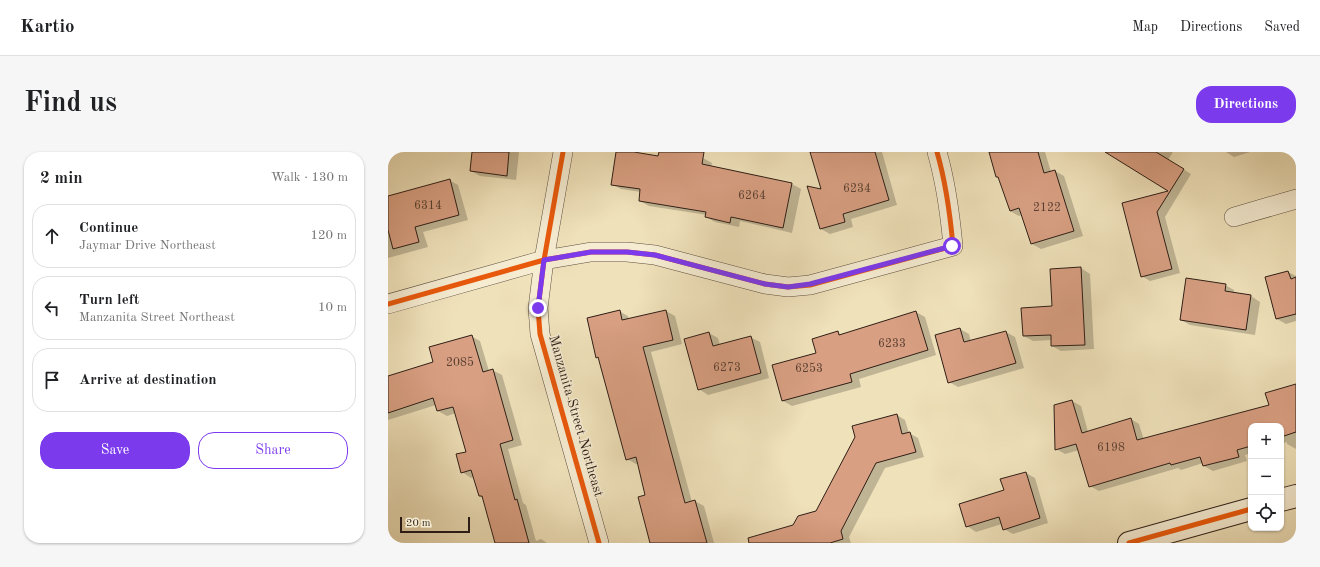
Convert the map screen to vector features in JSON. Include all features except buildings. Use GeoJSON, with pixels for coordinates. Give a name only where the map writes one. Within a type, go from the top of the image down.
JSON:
{"type":"FeatureCollection","features":[{"type":"Feature","properties":{"kind":"street","name":"Manzanita Street Northeast"},"geometry":{"type":"LineString","coordinates":[[564,152],[544,260],[538,308],[540,334],[599,543]]}},
{"type":"Feature","properties":{"kind":"street"},"geometry":{"type":"LineString","coordinates":[[388,304],[544,260],[591,252],[627,252],[655,255],[765,284],[788,287],[810,284],[952,246],[950,211],[945,178],[937,152]]}},
{"type":"Feature","properties":{"kind":"street"},"geometry":{"type":"LineString","coordinates":[[1234,216],[1296,199]]}},
{"type":"Feature","properties":{"kind":"street"},"geometry":{"type":"LineString","coordinates":[[1284,499],[1296,496]]}},
{"type":"Feature","properties":{"kind":"street"},"geometry":{"type":"LineString","coordinates":[[1129,543],[1248,510]]}},
{"type":"Feature","properties":{"kind":"cycle path"},"geometry":{"type":"LineString","coordinates":[[563,152],[544,260],[538,308],[540,334],[599,543]]}},
{"type":"Feature","properties":{"kind":"cycle path"},"geometry":{"type":"LineString","coordinates":[[388,304],[544,260],[591,252],[627,252],[655,255],[765,284],[788,287],[810,285],[953,246],[947,198],[937,152]]}},
{"type":"Feature","properties":{"kind":"cycle path"},"geometry":{"type":"LineString","coordinates":[[1129,543],[1248,510]]}},
{"type":"Feature","properties":{"kind":"route"},"geometry":{"type":"LineString","coordinates":[[538,308],[544,260],[591,252],[627,252],[655,255],[765,284],[788,287],[810,284],[952,246]]}}]}
